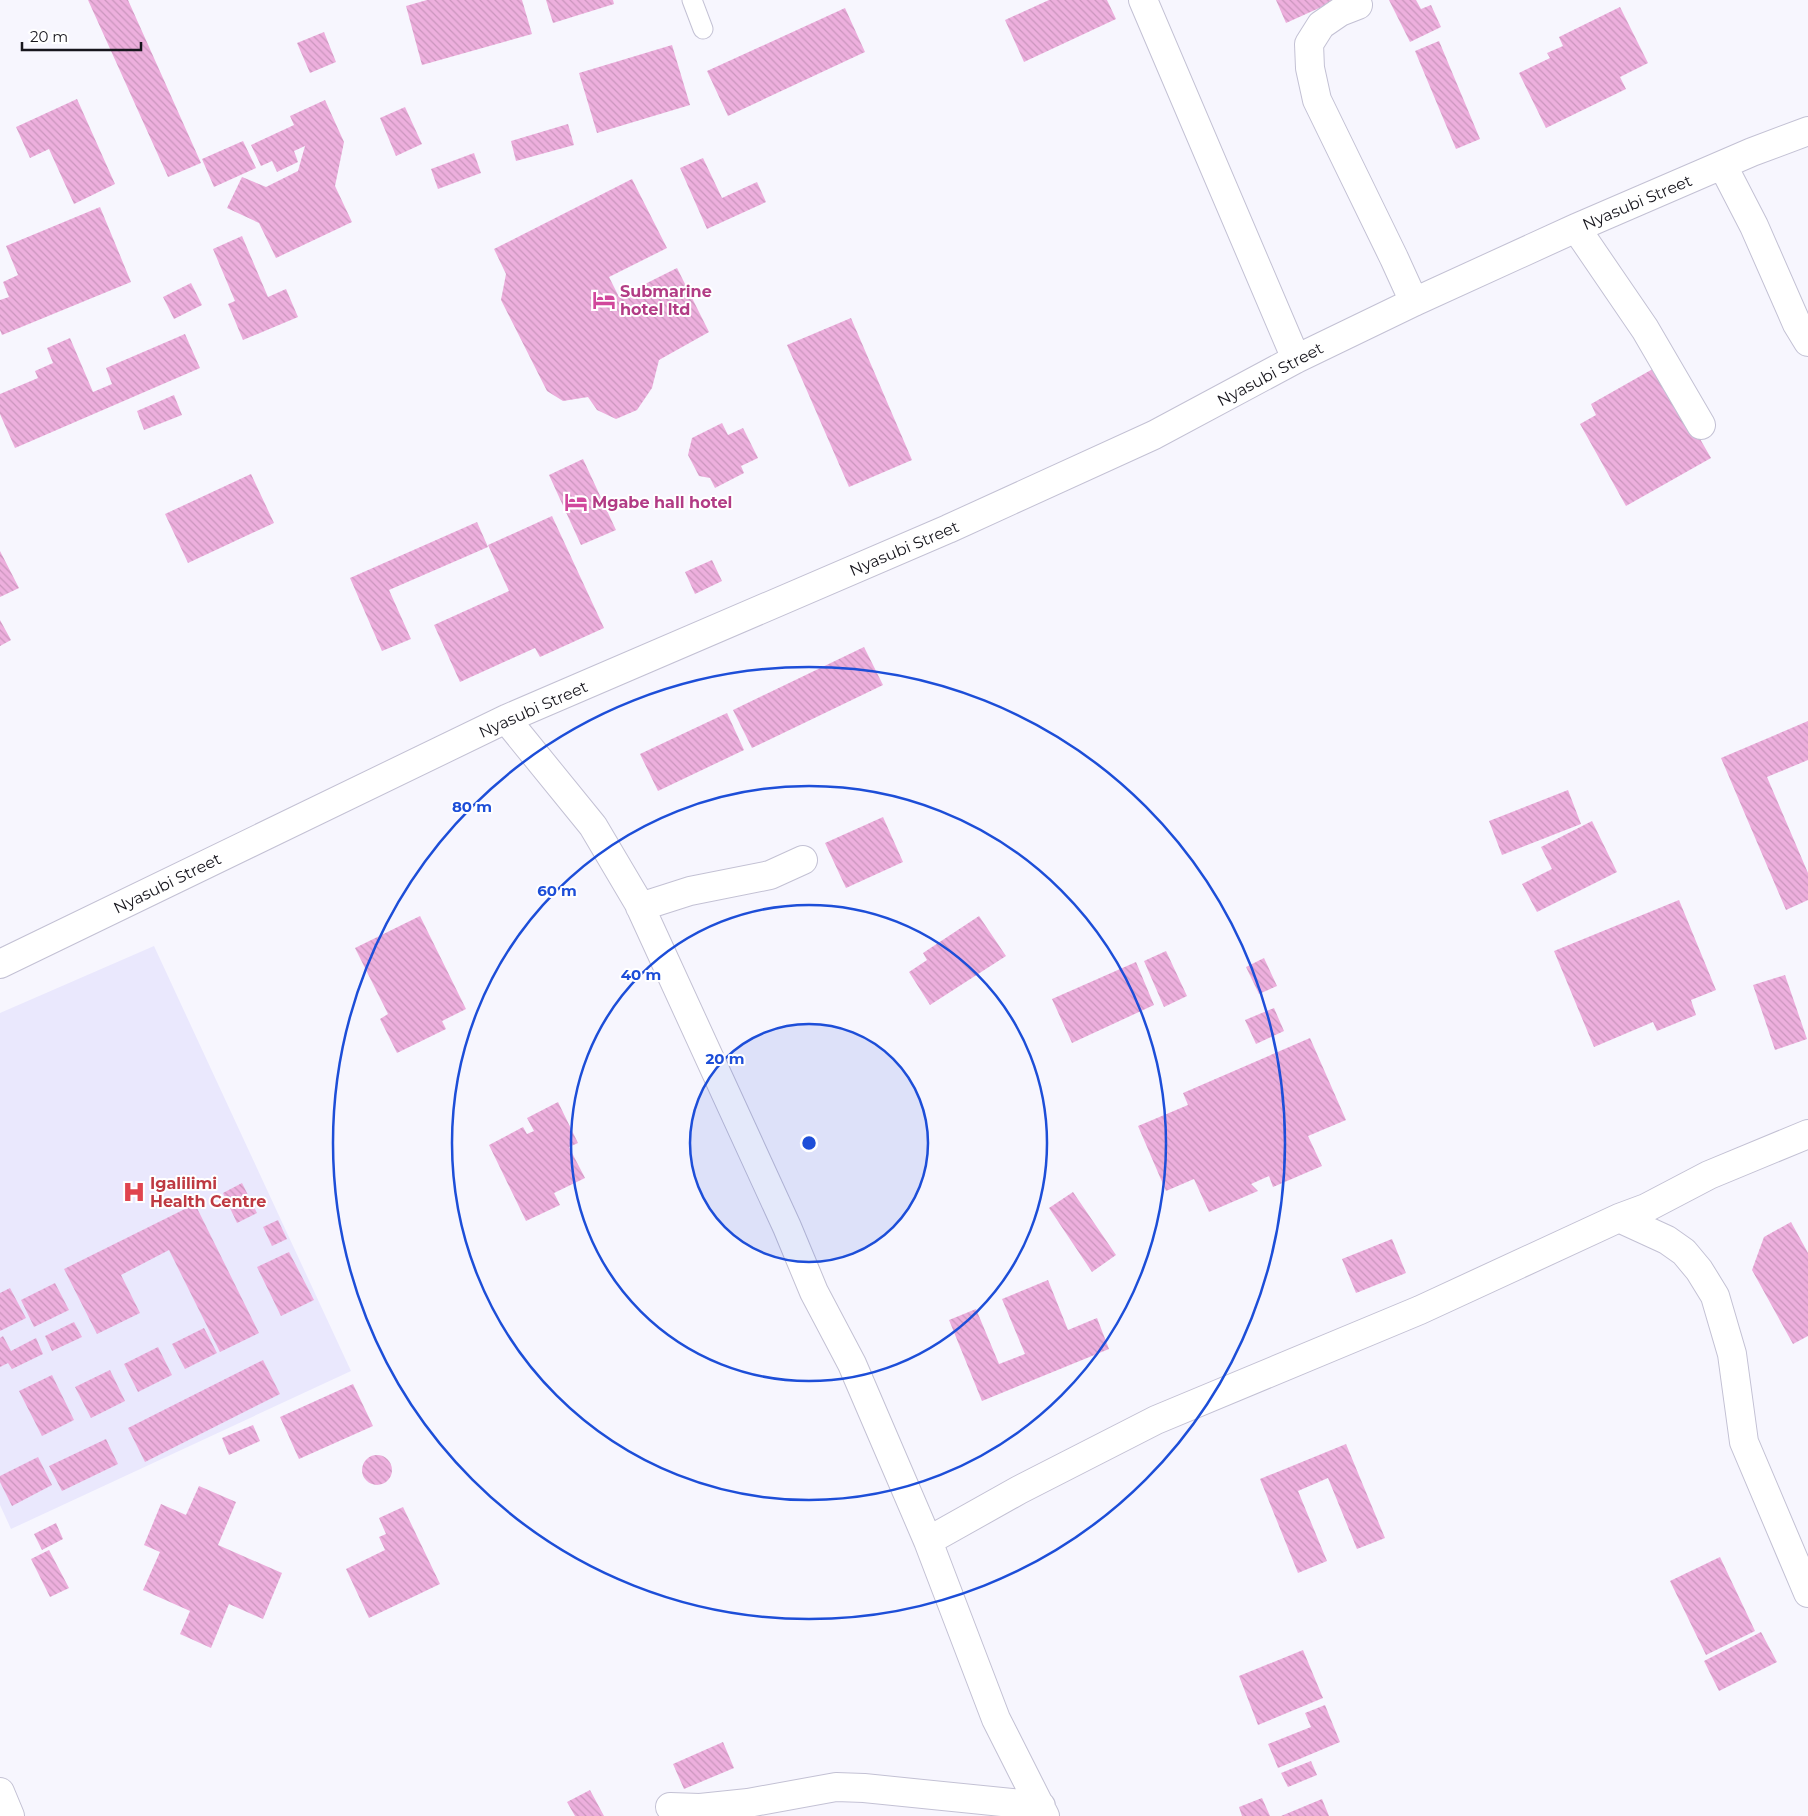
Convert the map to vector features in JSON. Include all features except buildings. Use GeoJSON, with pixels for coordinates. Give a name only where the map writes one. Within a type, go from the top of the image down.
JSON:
{"type":"FeatureCollection","features":[{"type":"Feature","properties":{"kind":"street"},"geometry":{"type":"LineString","coordinates":[[1142,0],[1296,359]]}},
{"type":"Feature","properties":{"kind":"street"},"geometry":{"type":"LineString","coordinates":[[1358,5],[1340,12],[1321,25],[1309,44],[1310,68],[1317,100],[1414,302]]}},
{"type":"Feature","properties":{"kind":"street","name":"Nyasubi Street"},"geometry":{"type":"LineString","coordinates":[[0,964],[506,719],[975,517],[1154,435],[1296,359],[1414,302],[1576,228],[1752,152],[1808,131]]}},
{"type":"Feature","properties":{"kind":"street"},"geometry":{"type":"LineString","coordinates":[[1723,166],[1754,226],[1797,324],[1808,342]]}},
{"type":"Feature","properties":{"kind":"street"},"geometry":{"type":"LineString","coordinates":[[1576,228],[1645,329],[1669,367],[1701,425]]}},
{"type":"Feature","properties":{"kind":"street"},"geometry":{"type":"LineString","coordinates":[[506,719],[593,826],[640,907],[787,1227],[814,1292],[852,1364],[928,1540],[996,1720],[1043,1811]]}},
{"type":"Feature","properties":{"kind":"street"},"geometry":{"type":"LineString","coordinates":[[640,907],[690,891],[770,875],[803,860]]}},
{"type":"Feature","properties":{"kind":"street"},"geometry":{"type":"LineString","coordinates":[[928,1540],[1019,1490],[1156,1420],[1420,1310],[1619,1218],[1646,1208],[1708,1175],[1808,1134]]}},
{"type":"Feature","properties":{"kind":"street"},"geometry":{"type":"LineString","coordinates":[[1619,1218],[1666,1240],[1684,1252],[1699,1270],[1715,1296],[1732,1354],[1744,1442],[1808,1593]]}},
{"type":"Feature","properties":{"kind":"street"},"geometry":{"type":"LineString","coordinates":[[670,1807],[700,1808],[748,1804],[836,1788],[864,1788],[1043,1811]]}},
{"type":"Feature","properties":{"kind":"street"},"geometry":{"type":"LineString","coordinates":[[0,1792],[10,1816]]}},
{"type":"Feature","properties":{"kind":"lane"},"geometry":{"type":"LineString","coordinates":[[692,0],[703,29]]}},
{"type":"Feature","properties":{"kind":"shaded area","name":"Igalilimi Health Centre"},"geometry":{"type":"Polygon","coordinates":[[[154,946],[351,1371],[11,1529],[0,1505],[0,1013],[154,946]]]}},
{"type":"Feature","properties":{"kind":"place","name":"Submarine hotel ltd"},"geometry":{"type":"Point","coordinates":[604,300]}},
{"type":"Feature","properties":{"kind":"place","name":"Mgabe hall hotel"},"geometry":{"type":"Point","coordinates":[576,502]}},
{"type":"Feature","properties":{"kind":"place","name":"Igalilimi Health Centre"},"geometry":{"type":"Point","coordinates":[134,1192]}}]}
